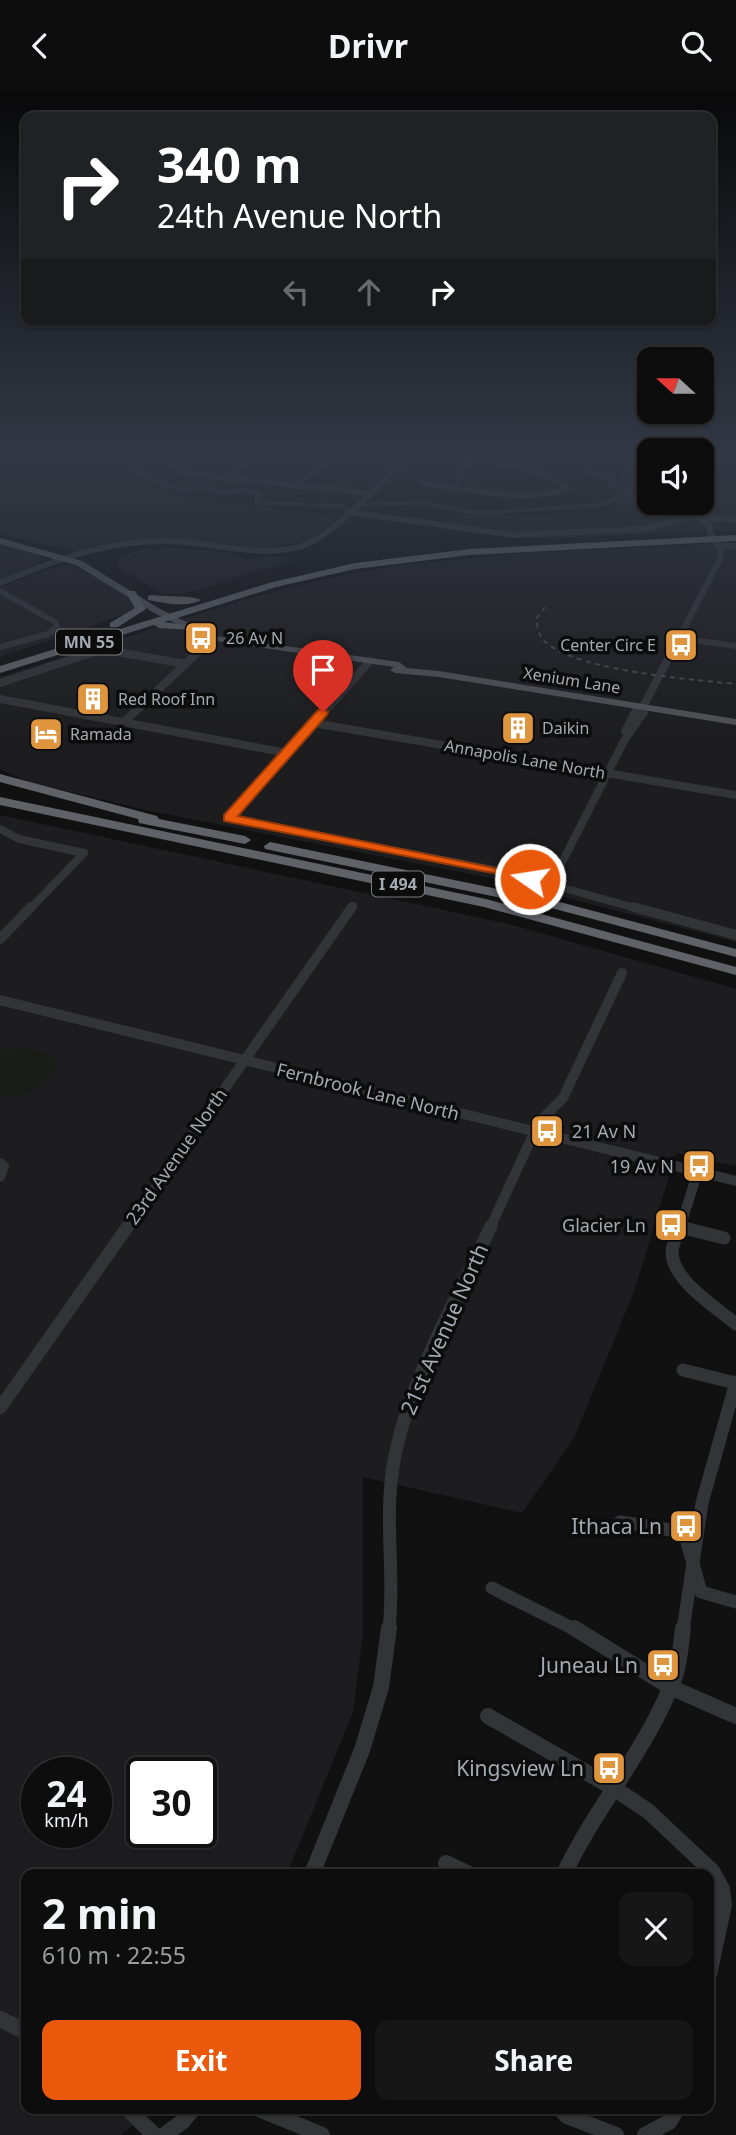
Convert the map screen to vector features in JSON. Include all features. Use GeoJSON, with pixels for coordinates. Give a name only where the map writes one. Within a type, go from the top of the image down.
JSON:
{"type":"FeatureCollection","features":[{"type":"Feature","properties":{"kind":"highway","name":"MN 55"},"geometry":{"type":"LineString","coordinates":[[0,660],[114,625],[168,613],[298,571],[434,548]]}},
{"type":"Feature","properties":{"kind":"highway"},"geometry":{"type":"LineString","coordinates":[[114,625],[141,609],[131,593]]}},
{"type":"Feature","properties":{"kind":"highway"},"geometry":{"type":"LineString","coordinates":[[139,627],[194,627],[194,615],[200,603],[152,598]]}},
{"type":"Feature","properties":{"kind":"highway","name":"MN 55"},"geometry":{"type":"LineString","coordinates":[[0,670],[139,627],[168,613]]}},
{"type":"Feature","properties":{"kind":"highway"},"geometry":{"type":"LineString","coordinates":[[0,778],[190,829]]}},
{"type":"Feature","properties":{"kind":"highway","name":"I 494"},"geometry":{"type":"LineString","coordinates":[[0,792],[556,905],[734,953]]}},
{"type":"Feature","properties":{"kind":"highway","name":"I 494"},"geometry":{"type":"LineString","coordinates":[[0,803],[486,903],[736,971]]}},
{"type":"Feature","properties":{"kind":"main road"},"geometry":{"type":"LineString","coordinates":[[30,548],[87,567],[168,613]]}},
{"type":"Feature","properties":{"kind":"main road"},"geometry":{"type":"LineString","coordinates":[[53,548],[103,567],[152,598],[168,613]]}},
{"type":"Feature","properties":{"kind":"main road"},"geometry":{"type":"LineString","coordinates":[[40,551],[47,559],[43,565]]}},
{"type":"Feature","properties":{"kind":"main road"},"geometry":{"type":"LineString","coordinates":[[54,565],[87,567]]}},
{"type":"Feature","properties":{"kind":"main road","name":"Xenium Lane"},"geometry":{"type":"LineString","coordinates":[[168,613],[213,638],[317,654],[322,658],[367,663],[394,670],[403,669],[736,722]]}},
{"type":"Feature","properties":{"kind":"main road","name":"Xenium Lane"},"geometry":{"type":"LineString","coordinates":[[194,627],[289,650]]}},
{"type":"Feature","properties":{"kind":"street"},"geometry":{"type":"LineString","coordinates":[[0,584],[43,565],[94,548]]}},
{"type":"Feature","properties":{"kind":"street"},"geometry":{"type":"LineString","coordinates":[[219,548],[245,551],[290,548]]}},
{"type":"Feature","properties":{"kind":"street"},"geometry":{"type":"LineString","coordinates":[[551,884],[624,741],[630,736],[644,712],[643,707],[720,559],[722,552],[720,548]]}},
{"type":"Feature","properties":{"kind":"street"},"geometry":{"type":"LineString","coordinates":[[0,584],[54,565],[63,558]]}},
{"type":"Feature","properties":{"kind":"street"},"geometry":{"type":"LineString","coordinates":[[0,591],[55,622],[57,627],[48,634],[0,647]]}},
{"type":"Feature","properties":{"kind":"street"},"geometry":{"type":"LineString","coordinates":[[124,722],[213,638]]}},
{"type":"Feature","properties":{"kind":"street"},"geometry":{"type":"LineString","coordinates":[[679,638],[736,646]]}},
{"type":"Feature","properties":{"kind":"street"},"geometry":{"type":"LineString","coordinates":[[0,683],[88,653],[116,652],[186,664]]}},
{"type":"Feature","properties":{"kind":"street"},"geometry":{"type":"LineString","coordinates":[[367,663],[229,818],[551,884],[736,935]]}},
{"type":"Feature","properties":{"kind":"street"},"geometry":{"type":"LineString","coordinates":[[0,699],[286,753]]}},
{"type":"Feature","properties":{"kind":"street","name":"Annapolis Lane North"},"geometry":{"type":"LineString","coordinates":[[313,723],[736,795]]}},
{"type":"Feature","properties":{"kind":"street"},"geometry":{"type":"LineString","coordinates":[[0,829],[19,839],[84,853],[0,939]]}},
{"type":"Feature","properties":{"kind":"street","name":"23rd Avenue North"},"geometry":{"type":"LineString","coordinates":[[0,1408],[353,906]]}},
{"type":"Feature","properties":{"kind":"street","name":"21st Avenue North"},"geometry":{"type":"LineString","coordinates":[[314,1869],[366,1740],[381,1687],[391,1611],[389,1507],[392,1472],[407,1406],[534,1131],[544,1114],[562,1098],[622,973]]}},
{"type":"Feature","properties":{"kind":"street","name":"Fernbrook Lane North"},"geometry":{"type":"LineString","coordinates":[[0,1000],[736,1181]]}},
{"type":"Feature","properties":{"kind":"street"},"geometry":{"type":"LineString","coordinates":[[0,1163],[4,1166],[4,1172],[0,1177]]}},
{"type":"Feature","properties":{"kind":"street"},"geometry":{"type":"LineString","coordinates":[[698,1171],[672,1251],[674,1268],[736,1324]]}},
{"type":"Feature","properties":{"kind":"street"},"geometry":{"type":"LineString","coordinates":[[680,1227],[724,1238]]}},
{"type":"Feature","properties":{"kind":"street"},"geometry":{"type":"LineString","coordinates":[[566,1869],[586,1828],[670,1687],[682,1646],[691,1561],[709,1469],[736,1383],[683,1370]]}},
{"type":"Feature","properties":{"kind":"street"},"geometry":{"type":"LineString","coordinates":[[620,1522],[684,1532],[701,1592],[736,1602]]}},
{"type":"Feature","properties":{"kind":"street"},"geometry":{"type":"LineString","coordinates":[[492,1588],[559,1619],[670,1687],[736,1716]]}},
{"type":"Feature","properties":{"kind":"street"},"geometry":{"type":"LineString","coordinates":[[488,1716],[612,1787],[648,1811],[710,1869]]}},
{"type":"Feature","properties":{"kind":"street"},"geometry":{"type":"LineString","coordinates":[[446,1863],[459,1869]]}},
{"type":"Feature","properties":{"kind":"street"},"geometry":{"type":"LineString","coordinates":[[714,1875],[722,1889],[724,1905],[714,1950]]}},
{"type":"Feature","properties":{"kind":"street"},"geometry":{"type":"LineString","coordinates":[[0,2019],[21,2030]]}},
{"type":"Feature","properties":{"kind":"street"},"geometry":{"type":"LineString","coordinates":[[133,2114],[154,2135]]}},
{"type":"Feature","properties":{"kind":"street"},"geometry":{"type":"LineString","coordinates":[[164,2135],[189,2114]]}},
{"type":"Feature","properties":{"kind":"street"},"geometry":{"type":"LineString","coordinates":[[271,2114],[322,2135]]}},
{"type":"Feature","properties":{"kind":"street"},"geometry":{"type":"LineString","coordinates":[[565,2114],[615,2135]]}},
{"type":"Feature","properties":{"kind":"street"},"geometry":{"type":"LineString","coordinates":[[645,2135],[657,2130],[676,2114]]}},
{"type":"Feature","properties":{"kind":"shaded area"},"geometry":{"type":"Polygon","coordinates":[[[0,548],[19,548],[42,555],[45,560],[0,581],[0,548]]]}},
{"type":"Feature","properties":{"kind":"shaded area"},"geometry":{"type":"Polygon","coordinates":[[[147,548],[160,554],[157,551],[160,548],[186,548],[231,553],[247,560],[260,556],[286,556],[294,560],[232,579],[226,576],[231,580],[182,594],[162,593],[119,568],[117,561],[121,556],[147,548]]]}},
{"type":"Feature","properties":{"kind":"shaded area"},"geometry":{"type":"Polygon","coordinates":[[[623,548],[736,548],[736,942],[491,878],[150,811],[29,782],[0,769],[0,677],[244,600],[312,582],[393,566],[527,553],[623,548]]]}},
{"type":"Feature","properties":{"kind":"shaded area"},"geometry":{"type":"Polygon","coordinates":[[[69,565],[91,574],[136,603],[135,611],[0,657],[0,587],[54,567],[69,565]]]}},
{"type":"Feature","properties":{"kind":"shaded area"},"geometry":{"type":"Polygon","coordinates":[[[0,815],[509,924],[736,989],[736,1166],[676,1153],[635,1289],[574,1438],[522,1513],[363,1477],[363,1632],[353,1712],[289,1869],[21,1869],[21,2114],[147,2114],[121,2135],[0,2135],[0,815]]]}},
{"type":"Feature","properties":{"kind":"shaded area"},"geometry":{"type":"Polygon","coordinates":[[[24,1049],[43,1052],[57,1061],[54,1070],[42,1084],[27,1093],[0,1095],[0,1050],[24,1049]]]}},
{"type":"Feature","properties":{"kind":"railway"},"geometry":{"type":"LineString","coordinates":[[545,607],[536,619],[540,635],[552,647],[573,657],[630,671],[736,684]]}},
{"type":"Feature","properties":{"kind":"place","name":"26 Av N"},"geometry":{"type":"Point","coordinates":[201,638]}},
{"type":"Feature","properties":{"kind":"place","name":"Center Circ E"},"geometry":{"type":"Point","coordinates":[681,645]}},
{"type":"Feature","properties":{"kind":"place","name":"Red Roof Inn"},"geometry":{"type":"Point","coordinates":[93,699]}},
{"type":"Feature","properties":{"kind":"place","name":"Daikin"},"geometry":{"type":"Point","coordinates":[518,728]}},
{"type":"Feature","properties":{"kind":"place","name":"Ramada"},"geometry":{"type":"Point","coordinates":[46,734]}},
{"type":"Feature","properties":{"kind":"place","name":"21 Av N"},"geometry":{"type":"Point","coordinates":[547,1131]}},
{"type":"Feature","properties":{"kind":"place","name":"19 Av N"},"geometry":{"type":"Point","coordinates":[699,1166]}},
{"type":"Feature","properties":{"kind":"place","name":"Glacier Ln"},"geometry":{"type":"Point","coordinates":[671,1225]}},
{"type":"Feature","properties":{"kind":"place","name":"Ithaca Ln"},"geometry":{"type":"Point","coordinates":[686,1526]}},
{"type":"Feature","properties":{"kind":"place","name":"Juneau Ln"},"geometry":{"type":"Point","coordinates":[663,1665]}},
{"type":"Feature","properties":{"kind":"place","name":"Kingsview Ln"},"geometry":{"type":"Point","coordinates":[609,1768]}},
{"type":"Feature","properties":{"kind":"route"},"geometry":{"type":"LineString","coordinates":[[323,712],[229,818],[231,820],[316,834],[530,879]]}}]}
